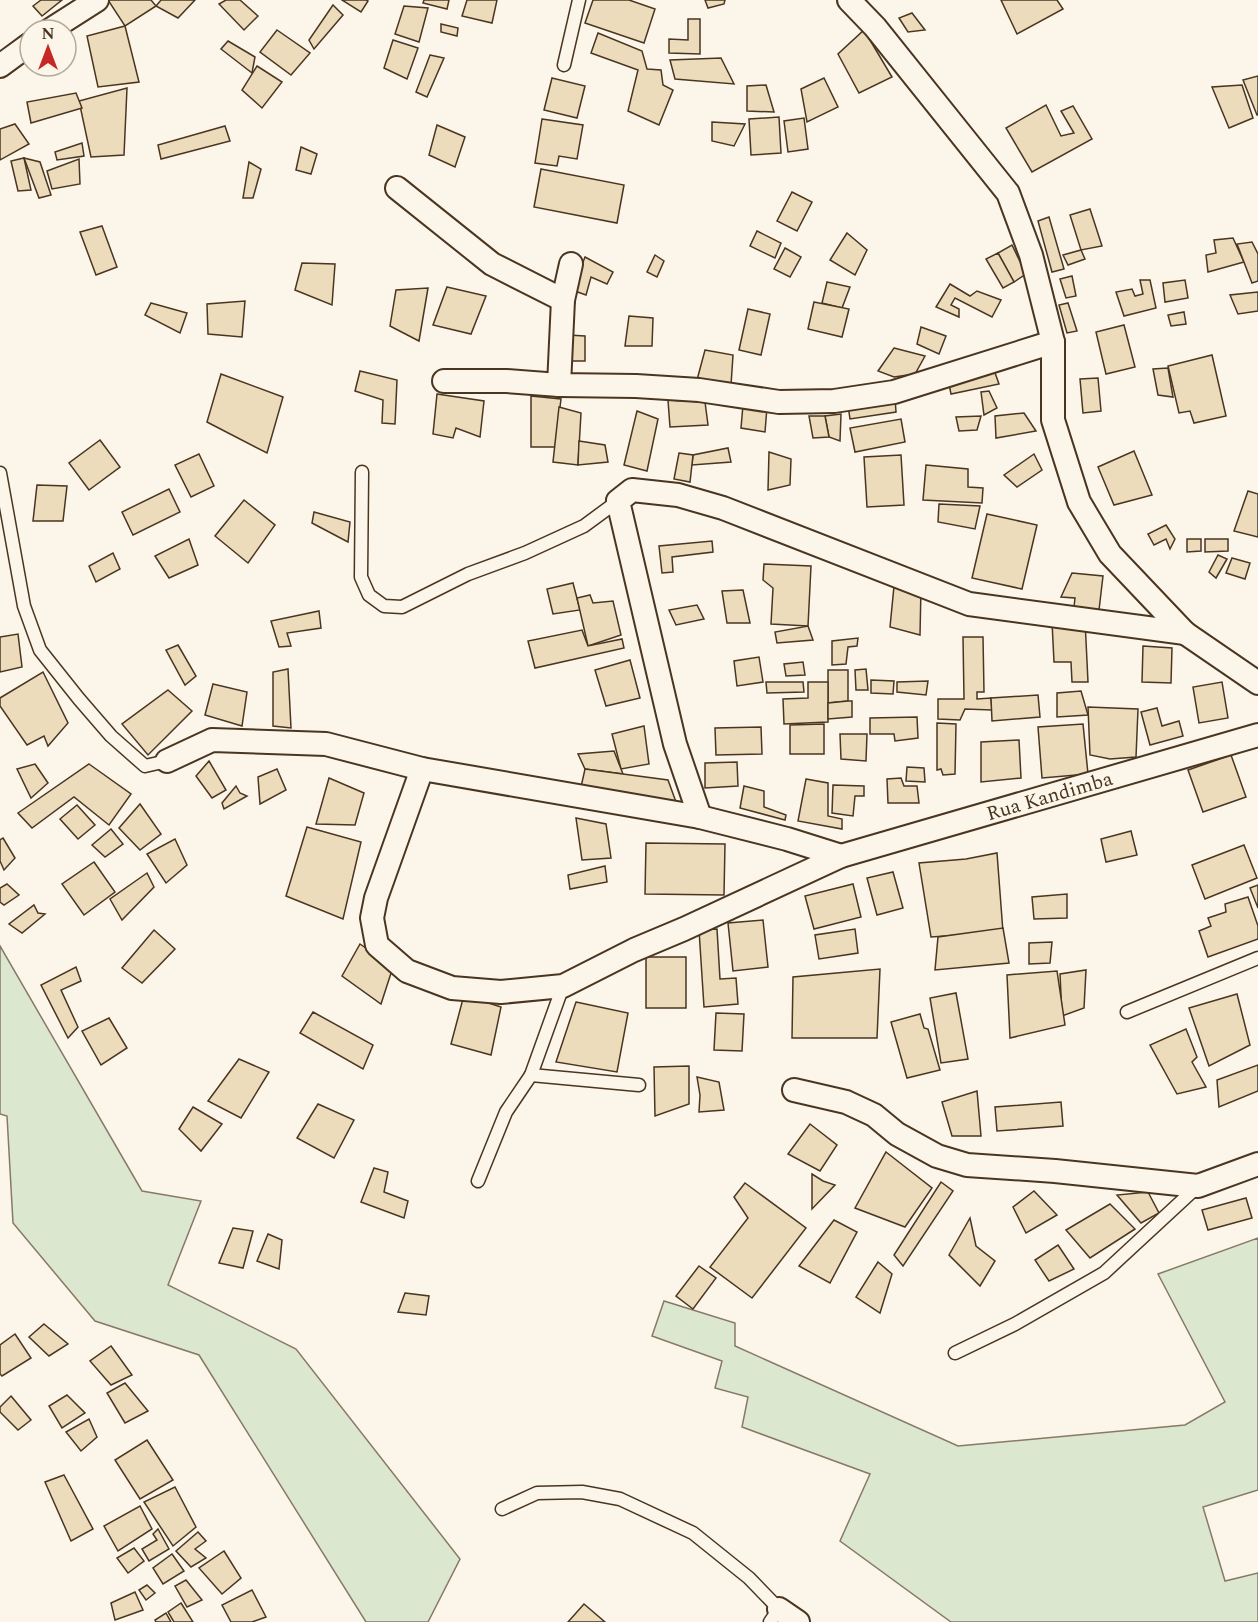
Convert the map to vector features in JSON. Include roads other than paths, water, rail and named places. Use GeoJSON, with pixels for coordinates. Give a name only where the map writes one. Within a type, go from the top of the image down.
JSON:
{"type":"FeatureCollection","features":[{"type":"Feature","properties":{"kind":"street"},"geometry":{"type":"LineString","coordinates":[[69,18],[97,0]]}},
{"type":"Feature","properties":{"kind":"street"},"geometry":{"type":"LineString","coordinates":[[849,0],[875,27],[1008,194],[1031,255],[1053,342],[1053,420],[1079,502],[1110,554],[1185,633],[1258,683]]}},
{"type":"Feature","properties":{"kind":"street"},"geometry":{"type":"LineString","coordinates":[[0,66],[18,53]]}},
{"type":"Feature","properties":{"kind":"street"},"geometry":{"type":"LineString","coordinates":[[397,188],[492,264],[563,300]]}},
{"type":"Feature","properties":{"kind":"street"},"geometry":{"type":"LineString","coordinates":[[559,385],[563,300],[571,264]]}},
{"type":"Feature","properties":{"kind":"street"},"geometry":{"type":"LineString","coordinates":[[444,381],[636,386],[699,390],[779,402],[834,400],[894,392],[1053,342]]}},
{"type":"Feature","properties":{"kind":"street"},"geometry":{"type":"LineString","coordinates":[[700,817],[675,744],[618,501],[632,490],[678,495],[723,508],[969,604],[1185,633]]}},
{"type":"Feature","properties":{"kind":"street","name":"Rua Kandimba"},"geometry":{"type":"LineString","coordinates":[[563,986],[634,950],[841,856],[1258,735]]}},
{"type":"Feature","properties":{"kind":"street"},"geometry":{"type":"LineString","coordinates":[[166,761],[212,740],[326,744],[422,769],[700,817],[787,839],[841,856]]}},
{"type":"Feature","properties":{"kind":"street"},"geometry":{"type":"LineString","coordinates":[[422,769],[376,898],[372,918],[377,945],[407,970],[452,988],[501,992],[563,986]]}},
{"type":"Feature","properties":{"kind":"street"},"geometry":{"type":"LineString","coordinates":[[794,1090],[846,1102],[874,1115],[897,1134],[937,1156],[967,1165],[1055,1171],[1198,1186],[1258,1164]]}},
{"type":"Feature","properties":{"kind":"street"},"geometry":{"type":"LineString","coordinates":[[775,1615],[798,1622]]}},
{"type":"Feature","properties":{"kind":"lane"},"geometry":{"type":"LineString","coordinates":[[564,65],[579,0]]}},
{"type":"Feature","properties":{"kind":"lane"},"geometry":{"type":"LineString","coordinates":[[362,472],[361,577],[369,595],[384,606],[402,607],[468,573],[525,553],[584,526],[618,501]]}},
{"type":"Feature","properties":{"kind":"lane"},"geometry":{"type":"LineString","coordinates":[[0,473],[24,606],[40,650],[111,736],[145,766],[166,761]]}},
{"type":"Feature","properties":{"kind":"lane"},"geometry":{"type":"LineString","coordinates":[[1127,1012],[1258,958]]}},
{"type":"Feature","properties":{"kind":"lane"},"geometry":{"type":"LineString","coordinates":[[478,1180],[506,1112],[531,1075],[563,986]]}},
{"type":"Feature","properties":{"kind":"lane"},"geometry":{"type":"LineString","coordinates":[[531,1075],[639,1085]]}},
{"type":"Feature","properties":{"kind":"lane"},"geometry":{"type":"LineString","coordinates":[[955,1353],[1015,1324],[1104,1273],[1198,1186]]}},
{"type":"Feature","properties":{"kind":"lane"},"geometry":{"type":"LineString","coordinates":[[502,1509],[537,1493],[582,1491],[620,1499],[693,1533],[749,1578],[775,1615]]}}]}
